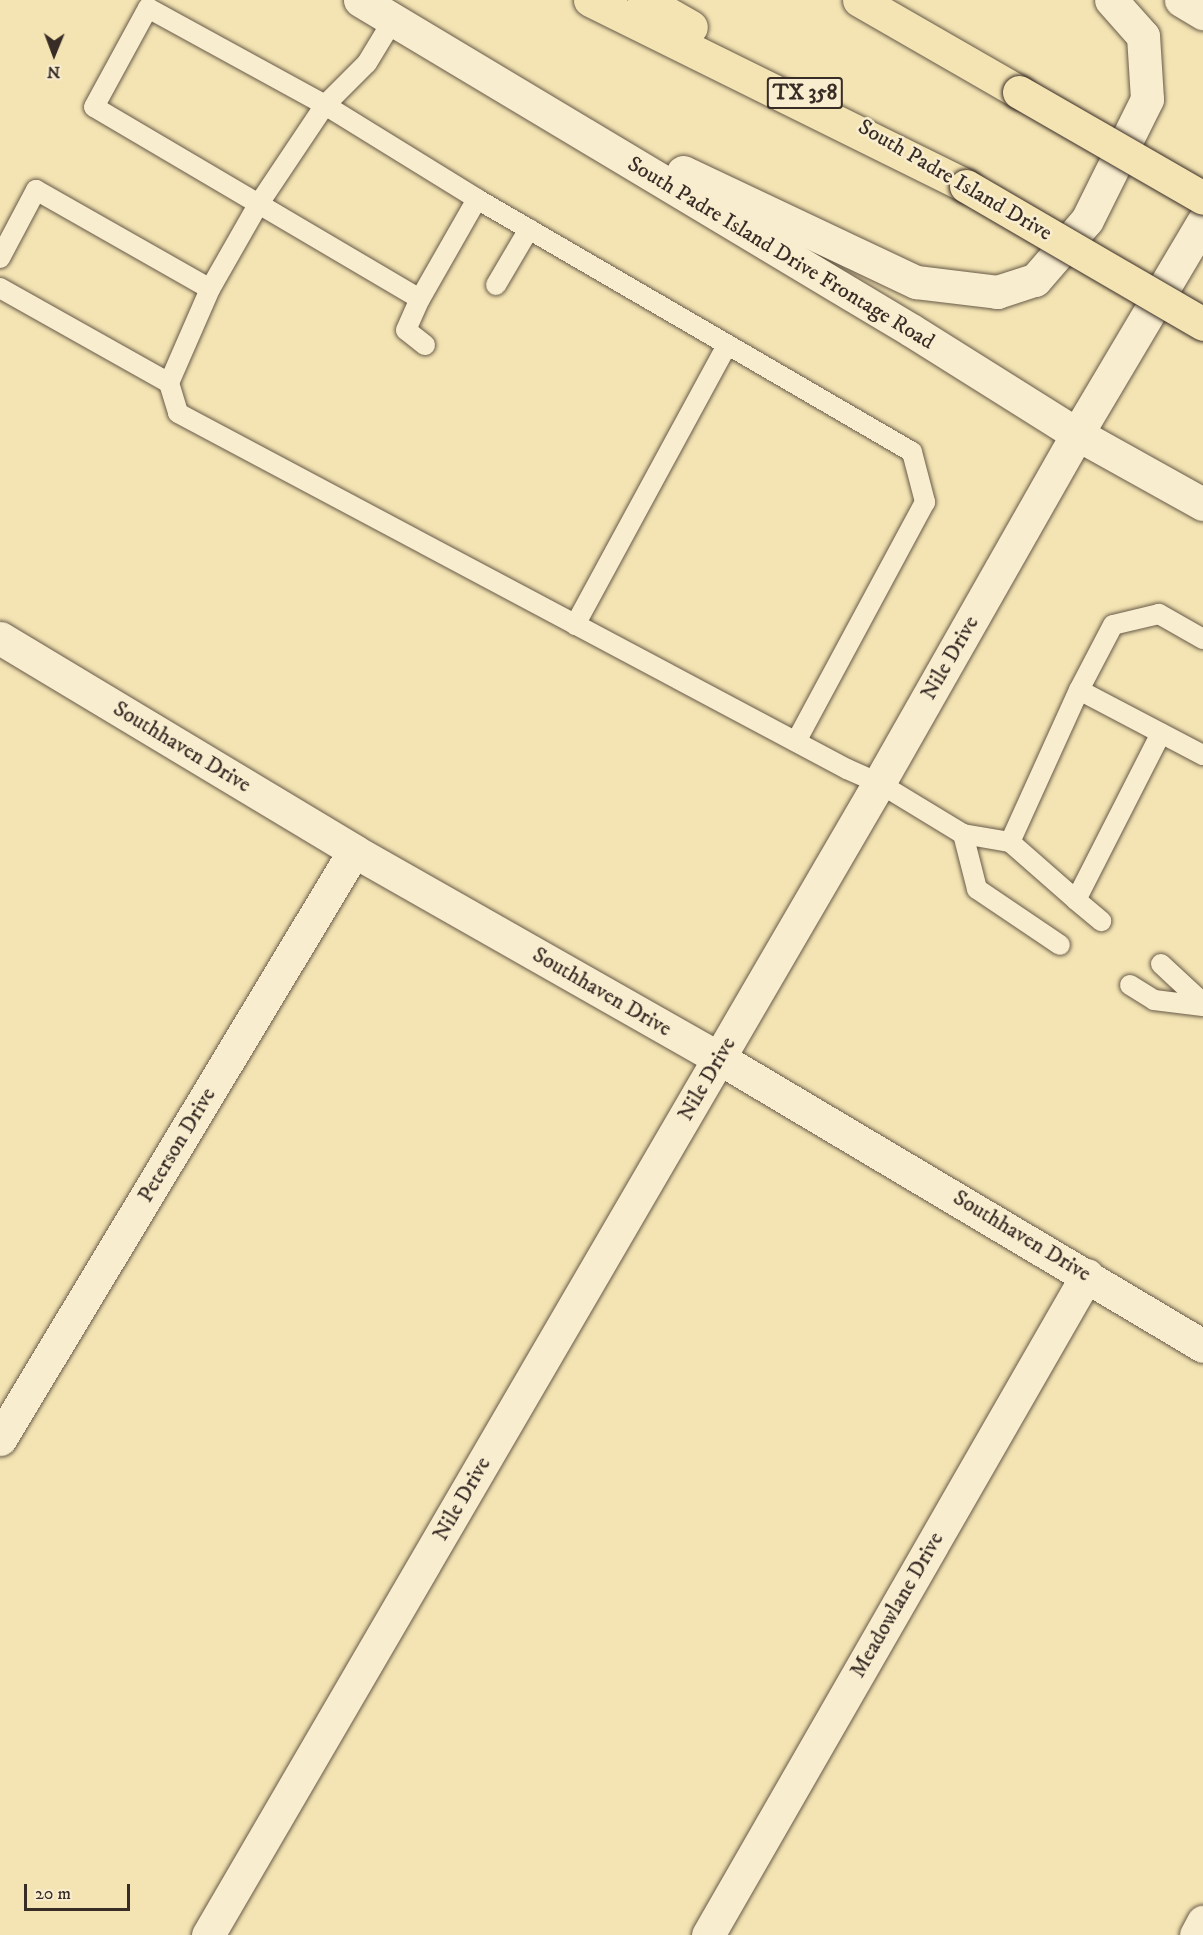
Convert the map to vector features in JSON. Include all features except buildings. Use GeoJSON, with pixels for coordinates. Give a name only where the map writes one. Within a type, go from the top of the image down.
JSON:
{"type":"FeatureCollection","features":[{"type":"Feature","properties":{"kind":"highway"},"geometry":{"type":"LineString","coordinates":[[591,0],[966,186]]}},
{"type":"Feature","properties":{"kind":"highway","name":"South Padre Island Drive"},"geometry":{"type":"LineString","coordinates":[[644,0],[1203,324]]}},
{"type":"Feature","properties":{"kind":"highway"},"geometry":{"type":"LineString","coordinates":[[859,0],[1203,198]]}},
{"type":"Feature","properties":{"kind":"main road","name":"South Padre Island Drive Frontage Road"},"geometry":{"type":"LineString","coordinates":[[360,0],[911,330],[1077,434],[1203,504]]}},
{"type":"Feature","properties":{"kind":"main road"},"geometry":{"type":"LineString","coordinates":[[494,82],[916,282],[997,292],[1035,280],[1087,220],[1148,99],[1143,36],[1111,0]]}},
{"type":"Feature","properties":{"kind":"main road"},"geometry":{"type":"LineString","coordinates":[[1181,0],[1203,13]]}},
{"type":"Feature","properties":{"kind":"main road","name":"Nile Drive"},"geometry":{"type":"LineString","coordinates":[[208,1935],[879,783],[1077,434],[1203,222]]}},
{"type":"Feature","properties":{"kind":"main road","name":"Southhaven Drive"},"geometry":{"type":"LineString","coordinates":[[0,639],[354,851],[719,1059],[1087,1275],[1203,1346]]}},
{"type":"Feature","properties":{"kind":"main road","name":"Peterson Drive"},"geometry":{"type":"LineString","coordinates":[[0,1439],[354,851]]}},
{"type":"Feature","properties":{"kind":"main road","name":"Meadowlane Drive"},"geometry":{"type":"LineString","coordinates":[[708,1935],[1087,1275]]}},
{"type":"Feature","properties":{"kind":"main road"},"geometry":{"type":"LineString","coordinates":[[1196,1935],[1203,1922]]}},
{"type":"Feature","properties":{"kind":"lane"},"geometry":{"type":"LineString","coordinates":[[420,299],[94,107],[148,8],[325,105],[477,199],[912,452],[925,502],[796,742]]}},
{"type":"Feature","properties":{"kind":"lane"},"geometry":{"type":"LineString","coordinates":[[393,20],[367,63],[325,105],[258,205],[210,289],[169,383],[178,413],[796,742],[879,783],[963,834],[1010,842],[1101,921]]}},
{"type":"Feature","properties":{"kind":"lane"},"geometry":{"type":"LineString","coordinates":[[0,258],[36,190],[210,289]]}},
{"type":"Feature","properties":{"kind":"lane"},"geometry":{"type":"LineString","coordinates":[[425,345],[406,330],[420,299],[477,199]]}},
{"type":"Feature","properties":{"kind":"lane"},"geometry":{"type":"LineString","coordinates":[[496,285],[529,229]]}},
{"type":"Feature","properties":{"kind":"lane"},"geometry":{"type":"LineString","coordinates":[[0,288],[169,383]]}},
{"type":"Feature","properties":{"kind":"lane"},"geometry":{"type":"LineString","coordinates":[[575,625],[727,345]]}},
{"type":"Feature","properties":{"kind":"lane"},"geometry":{"type":"LineString","coordinates":[[1010,842],[1079,690],[1113,625],[1159,614],[1203,639]]}},
{"type":"Feature","properties":{"kind":"lane"},"geometry":{"type":"LineString","coordinates":[[1079,690],[1203,755]]}},
{"type":"Feature","properties":{"kind":"lane"},"geometry":{"type":"LineString","coordinates":[[1076,900],[1161,733]]}},
{"type":"Feature","properties":{"kind":"lane"},"geometry":{"type":"LineString","coordinates":[[963,834],[977,889],[1060,945]]}},
{"type":"Feature","properties":{"kind":"lane"},"geometry":{"type":"LineString","coordinates":[[1161,964],[1203,1005]]}},
{"type":"Feature","properties":{"kind":"lane"},"geometry":{"type":"LineString","coordinates":[[1130,985],[1154,1000],[1203,1005]]}}]}
